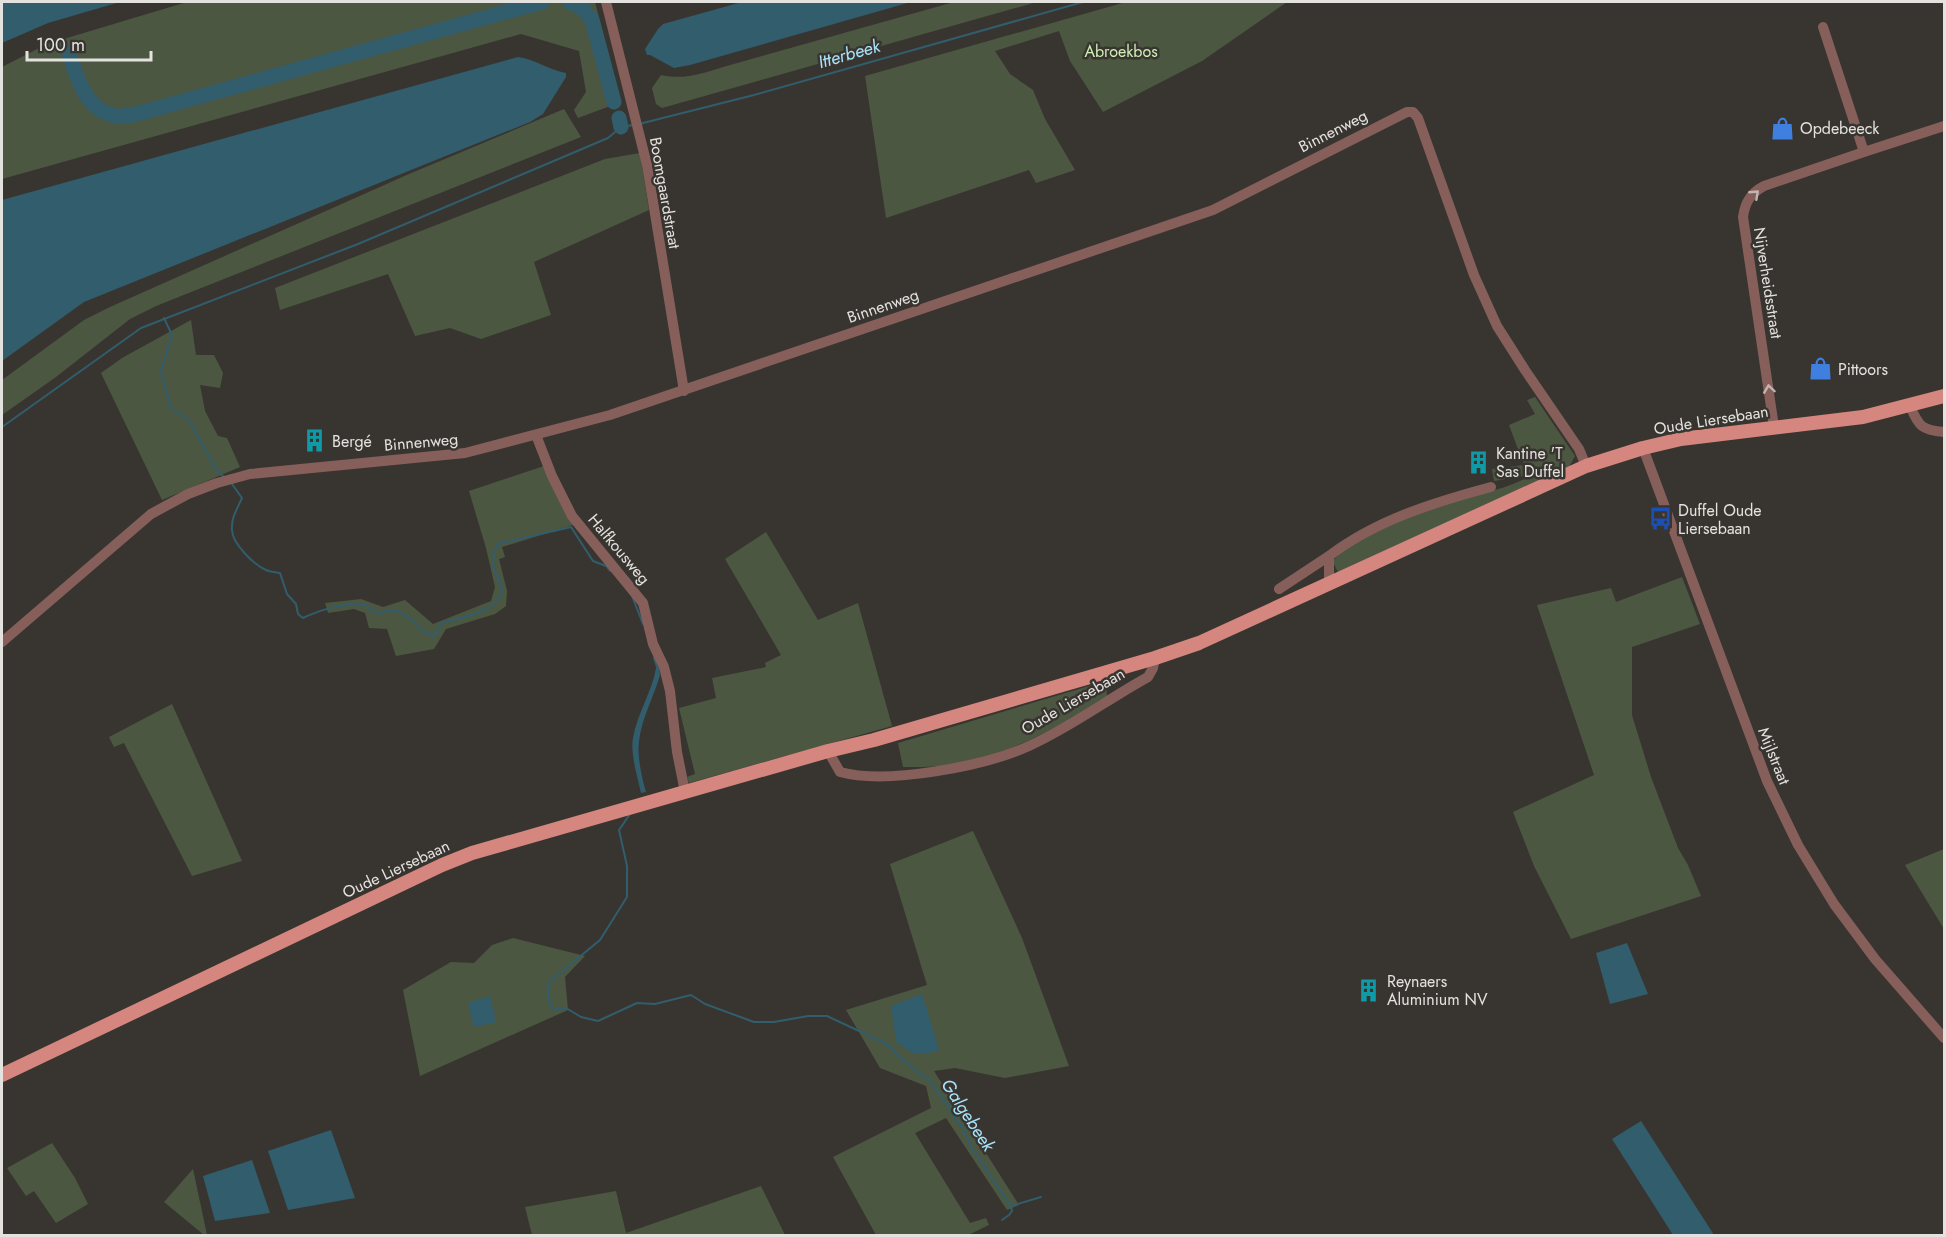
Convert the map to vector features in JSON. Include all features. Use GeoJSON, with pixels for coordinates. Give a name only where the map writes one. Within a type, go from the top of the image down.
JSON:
{"type":"FeatureCollection","features":[{"type":"Feature","properties":{"kind":"main road","name":"Oude Liersebaan"},"geometry":{"type":"LineString","coordinates":[[2,1075],[442,865],[472,853],[828,751],[874,740],[1199,643],[1530,490],[1586,466],[1643,448],[1710,434],[1863,417],[1944,396]]}},
{"type":"Feature","properties":{"kind":"street","name":"Boomgaardstraat"},"geometry":{"type":"LineString","coordinates":[[606,2],[646,165],[684,391]]}},
{"type":"Feature","properties":{"kind":"street"},"geometry":{"type":"LineString","coordinates":[[1823,27],[1864,152]]}},
{"type":"Feature","properties":{"kind":"street","name":"Binnenweg"},"geometry":{"type":"LineString","coordinates":[[2,642],[151,514],[188,494],[217,483],[250,474],[465,453],[610,415],[1213,210],[1407,112],[1413,112],[1418,118],[1474,275],[1497,326],[1579,449],[1586,466]]}},
{"type":"Feature","properties":{"kind":"street","name":"Nijverheidsstraat"},"geometry":{"type":"LineString","coordinates":[[1774,427],[1743,217],[1744,207],[1755,191],[1764,186],[1944,126]]}},
{"type":"Feature","properties":{"kind":"street"},"geometry":{"type":"LineString","coordinates":[[1910,406],[1917,423],[1923,428],[1944,432]]}},
{"type":"Feature","properties":{"kind":"street","name":"Halfkousweg"},"geometry":{"type":"LineString","coordinates":[[536,435],[552,476],[572,516],[644,603],[653,644],[664,667],[670,691],[677,752],[685,792]]}},
{"type":"Feature","properties":{"kind":"street","name":"Mijlstraat"},"geometry":{"type":"LineString","coordinates":[[1643,448],[1767,781],[1798,844],[1834,904],[1875,959],[1944,1038]]}},
{"type":"Feature","properties":{"kind":"street"},"geometry":{"type":"LineString","coordinates":[[1279,589],[1379,526],[1431,504],[1491,487]]}},
{"type":"Feature","properties":{"kind":"street"},"geometry":{"type":"LineString","coordinates":[[1329,556],[1329,584]]}},
{"type":"Feature","properties":{"kind":"street","name":"Oude Liersebaan"},"geometry":{"type":"LineString","coordinates":[[828,751],[840,772],[855,776],[938,771],[980,762],[1028,747],[1077,720],[1148,677],[1154,668],[1155,658]]}},
{"type":"Feature","properties":{"kind":"green space"},"geometry":{"type":"Polygon","coordinates":[[[187,2],[595,2],[621,102],[578,118],[574,110],[586,92],[579,51],[521,34],[2,179],[2,67],[47,44],[187,2]]]}},
{"type":"Feature","properties":{"kind":"green space"},"geometry":{"type":"Polygon","coordinates":[[[954,2],[1037,2],[662,108],[656,104],[652,88],[661,75],[685,77],[700,74],[954,2]]]}},
{"type":"Feature","properties":{"kind":"green space","name":"Abroekbos"},"geometry":{"type":"Polygon","coordinates":[[[1126,2],[1287,2],[1202,61],[1103,112],[1070,61],[1059,31],[995,51],[1010,74],[1033,90],[1045,119],[1075,170],[1036,183],[1029,170],[886,218],[865,76],[1126,2]]]}},
{"type":"Feature","properties":{"kind":"green space"},"geometry":{"type":"Polygon","coordinates":[[[564,109],[581,137],[156,306],[130,319],[56,377],[2,415],[2,380],[84,320],[409,174],[564,109]]]}},
{"type":"Feature","properties":{"kind":"green space"},"geometry":{"type":"Polygon","coordinates":[[[640,153],[649,210],[534,262],[551,315],[481,339],[450,328],[415,336],[388,274],[280,310],[275,288],[605,159],[640,153]]]}},
{"type":"Feature","properties":{"kind":"green space"},"geometry":{"type":"Polygon","coordinates":[[[191,320],[196,355],[214,355],[223,373],[220,388],[200,385],[205,411],[218,436],[227,438],[240,467],[162,500],[101,373],[122,358],[191,320]]]}},
{"type":"Feature","properties":{"kind":"green space"},"geometry":{"type":"Polygon","coordinates":[[[1535,397],[1575,456],[1569,467],[1338,572],[1333,562],[1339,555],[1378,530],[1433,507],[1497,489],[1534,474],[1494,481],[1492,469],[1524,465],[1509,425],[1535,414],[1527,400],[1535,397]]]}},
{"type":"Feature","properties":{"kind":"green space"},"geometry":{"type":"Polygon","coordinates":[[[544,466],[573,525],[502,547],[505,557],[499,559],[507,591],[506,606],[495,614],[446,629],[434,649],[396,656],[387,629],[369,628],[365,613],[354,609],[328,613],[325,603],[361,599],[383,607],[405,600],[433,624],[491,601],[495,587],[469,491],[544,466]]]}},
{"type":"Feature","properties":{"kind":"green space"},"geometry":{"type":"Polygon","coordinates":[[[766,532],[818,620],[858,603],[892,726],[689,783],[687,777],[695,774],[679,708],[716,698],[712,678],[766,667],[765,663],[781,655],[725,559],[766,532]]]}},
{"type":"Feature","properties":{"kind":"green space"},"geometry":{"type":"Polygon","coordinates":[[[1682,577],[1700,624],[1632,647],[1632,715],[1651,777],[1678,848],[1701,896],[1571,939],[1534,866],[1513,812],[1594,775],[1537,605],[1611,588],[1616,602],[1682,577]]]}},
{"type":"Feature","properties":{"kind":"green space"},"geometry":{"type":"Polygon","coordinates":[[[1106,681],[1107,697],[1048,731],[1006,750],[941,766],[903,767],[898,743],[1106,681]]]}},
{"type":"Feature","properties":{"kind":"green space"},"geometry":{"type":"Polygon","coordinates":[[[172,704],[242,861],[192,876],[124,743],[114,747],[109,737],[172,704]]]}},
{"type":"Feature","properties":{"kind":"green space"},"geometry":{"type":"Polygon","coordinates":[[[973,831],[1022,938],[1069,1066],[1005,1078],[955,1068],[934,1071],[1019,1205],[1007,1210],[946,1118],[915,1133],[970,1223],[986,1218],[989,1225],[968,1235],[876,1235],[833,1157],[931,1108],[926,1086],[880,1068],[846,1010],[927,985],[890,864],[973,831]]]}},
{"type":"Feature","properties":{"kind":"green space"},"geometry":{"type":"Polygon","coordinates":[[[1944,849],[1944,929],[1905,865],[1944,849]]]}},
{"type":"Feature","properties":{"kind":"green space"},"geometry":{"type":"Polygon","coordinates":[[[513,938],[585,956],[565,977],[568,1010],[420,1076],[403,990],[451,962],[474,963],[492,945],[513,938]]]}},
{"type":"Feature","properties":{"kind":"green space"},"geometry":{"type":"Polygon","coordinates":[[[52,1143],[75,1178],[88,1204],[56,1223],[34,1191],[26,1196],[7,1168],[52,1143]]]}},
{"type":"Feature","properties":{"kind":"green space"},"geometry":{"type":"Polygon","coordinates":[[[193,1169],[207,1235],[204,1235],[164,1202],[193,1169]]]}},
{"type":"Feature","properties":{"kind":"green space"},"geometry":{"type":"Polygon","coordinates":[[[761,1186],[785,1235],[532,1235],[525,1207],[616,1191],[626,1233],[761,1186]]]}},
{"type":"Feature","properties":{"kind":"water"},"geometry":{"type":"Polygon","coordinates":[[[2,2],[120,2],[48,23],[2,43],[2,2]]]}},
{"type":"Feature","properties":{"kind":"water"},"geometry":{"type":"Polygon","coordinates":[[[742,2],[911,2],[690,65],[674,68],[647,55],[645,49],[663,24],[742,2]]]}},
{"type":"Feature","properties":{"kind":"water"},"geometry":{"type":"Polygon","coordinates":[[[518,57],[566,73],[566,77],[543,114],[530,122],[84,302],[2,361],[2,200],[518,57]]]}},
{"type":"Feature","properties":{"kind":"water"},"geometry":{"type":"Polygon","coordinates":[[[659,667],[660,675],[642,725],[639,742],[639,760],[646,792],[641,793],[632,744],[656,668],[659,667]]]}},
{"type":"Feature","properties":{"kind":"water"},"geometry":{"type":"Polygon","coordinates":[[[1627,943],[1648,994],[1610,1004],[1596,953],[1627,943]]]}},
{"type":"Feature","properties":{"kind":"water"},"geometry":{"type":"Polygon","coordinates":[[[922,994],[939,1050],[926,1054],[911,1052],[896,1041],[891,1006],[922,994]]]}},
{"type":"Feature","properties":{"kind":"water"},"geometry":{"type":"Polygon","coordinates":[[[490,996],[496,1022],[474,1027],[468,1003],[490,996]]]}},
{"type":"Feature","properties":{"kind":"water"},"geometry":{"type":"Polygon","coordinates":[[[1641,1121],[1714,1235],[1673,1235],[1612,1139],[1641,1121]]]}},
{"type":"Feature","properties":{"kind":"water"},"geometry":{"type":"Polygon","coordinates":[[[331,1130],[355,1198],[288,1210],[268,1151],[331,1130]]]}},
{"type":"Feature","properties":{"kind":"water"},"geometry":{"type":"Polygon","coordinates":[[[252,1160],[270,1213],[215,1221],[203,1176],[252,1160]]]}},
{"type":"Feature","properties":{"kind":"waterway"},"geometry":{"type":"LineString","coordinates":[[69,53],[80,83],[90,101],[106,113],[123,116],[542,2]]}},
{"type":"Feature","properties":{"kind":"waterway"},"geometry":{"type":"LineString","coordinates":[[570,2],[582,8],[592,20],[614,102]]}},
{"type":"Feature","properties":{"kind":"waterway","name":"Itterbeek"},"geometry":{"type":"LineString","coordinates":[[639,124],[754,95],[1083,2]]}},
{"type":"Feature","properties":{"kind":"waterway"},"geometry":{"type":"LineString","coordinates":[[619,118],[621,127]]}},
{"type":"Feature","properties":{"kind":"waterway"},"geometry":{"type":"LineString","coordinates":[[2,427],[141,328],[358,244],[608,138],[621,127],[633,125]]}},
{"type":"Feature","properties":{"kind":"waterway","name":"Galgebeek"},"geometry":{"type":"LineString","coordinates":[[164,318],[172,335],[161,371],[171,408],[189,420],[217,471],[223,476]]}},
{"type":"Feature","properties":{"kind":"waterway","name":"Galgebeek"},"geometry":{"type":"LineString","coordinates":[[232,484],[242,498],[232,521],[236,541],[244,553],[261,567],[280,573],[287,594],[296,604],[298,614],[303,618],[333,607],[358,604],[376,613],[396,610],[414,621],[422,631],[434,636],[442,623],[480,612],[489,607],[501,594],[501,585],[493,565],[497,544],[571,527],[593,561],[606,566],[610,571]]}},
{"type":"Feature","properties":{"kind":"waterway","name":"Galgebeek"},"geometry":{"type":"LineString","coordinates":[[632,596],[643,624]]}},
{"type":"Feature","properties":{"kind":"waterway","name":"Galgebeek"},"geometry":{"type":"LineString","coordinates":[[654,658],[658,670]]}},
{"type":"Feature","properties":{"kind":"waterway","name":"Galgebeek"},"geometry":{"type":"LineString","coordinates":[[630,814],[619,830],[627,866],[627,897],[600,940],[549,982],[549,1002],[554,1010],[566,1008],[581,1017],[598,1021],[637,1003],[655,1004],[691,995],[705,1004],[754,1022],[827,1016],[887,1044],[930,1081],[960,1124],[973,1150],[1011,1206],[1012,1211],[1002,1220]]}},
{"type":"Feature","properties":{"kind":"waterway"},"geometry":{"type":"LineString","coordinates":[[1011,1206],[1041,1197]]}},
{"type":"Feature","properties":{"kind":"place","name":"Opdebeeck"},"geometry":{"type":"Point","coordinates":[1782,128]}},
{"type":"Feature","properties":{"kind":"place","name":"Pittoors"},"geometry":{"type":"Point","coordinates":[1820,369]}},
{"type":"Feature","properties":{"kind":"place","name":"Bergé"},"geometry":{"type":"Point","coordinates":[314,441]}},
{"type":"Feature","properties":{"kind":"place","name":"Kantine 'T Sas Duffel"},"geometry":{"type":"Point","coordinates":[1478,462]}},
{"type":"Feature","properties":{"kind":"place","name":"Duffel Oude Liersebaan"},"geometry":{"type":"Point","coordinates":[1660,519]}},
{"type":"Feature","properties":{"kind":"place","name":"Reynaers Aluminium NV"},"geometry":{"type":"Point","coordinates":[1369,990]}}]}
